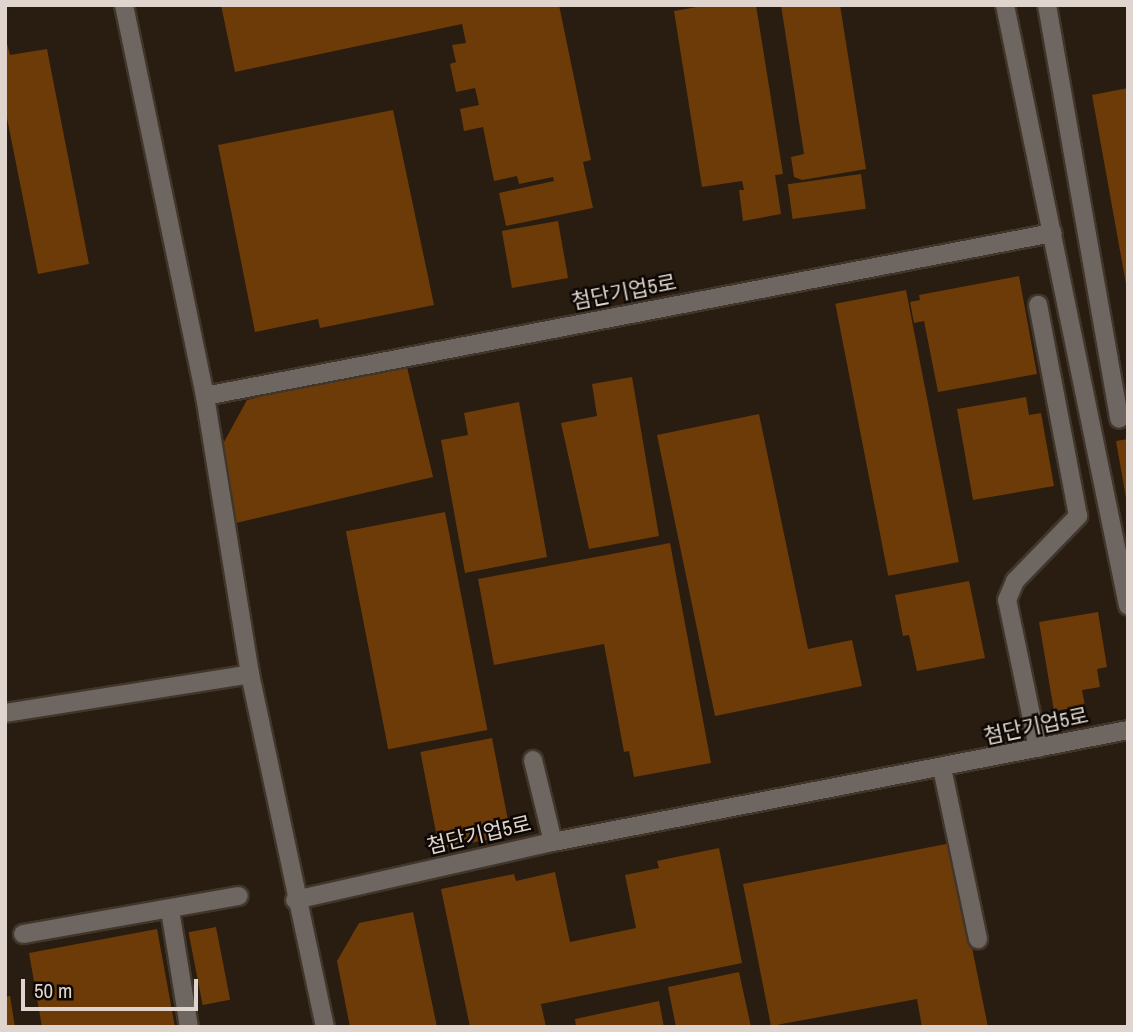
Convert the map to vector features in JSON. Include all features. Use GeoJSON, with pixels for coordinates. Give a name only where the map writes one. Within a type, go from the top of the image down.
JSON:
{"type":"FeatureCollection","features":[{"type":"Feature","properties":{"kind":"street"},"geometry":{"type":"LineString","coordinates":[[124,5],[205,396],[250,674],[295,900],[325,1027]]}},
{"type":"Feature","properties":{"kind":"street"},"geometry":{"type":"LineString","coordinates":[[1005,5],[1128,606]]}},
{"type":"Feature","properties":{"kind":"street"},"geometry":{"type":"LineString","coordinates":[[1047,5],[1124,418],[1093,436]]}},
{"type":"Feature","properties":{"kind":"street","name":"첨단기업5로"},"geometry":{"type":"LineString","coordinates":[[205,396],[1052,233]]}},
{"type":"Feature","properties":{"kind":"street"},"geometry":{"type":"LineString","coordinates":[[1038,305],[1078,516],[1015,580],[1007,600],[1038,748]]}},
{"type":"Feature","properties":{"kind":"street"},"geometry":{"type":"LineString","coordinates":[[5,713],[250,674]]}},
{"type":"Feature","properties":{"kind":"street","name":"첨단기업5로"},"geometry":{"type":"LineString","coordinates":[[295,900],[553,842],[1128,730]]}},
{"type":"Feature","properties":{"kind":"street"},"geometry":{"type":"LineString","coordinates":[[533,760],[553,842]]}},
{"type":"Feature","properties":{"kind":"street"},"geometry":{"type":"LineString","coordinates":[[942,768],[978,939]]}},
{"type":"Feature","properties":{"kind":"street"},"geometry":{"type":"LineString","coordinates":[[23,934],[239,896]]}},
{"type":"Feature","properties":{"kind":"street"},"geometry":{"type":"LineString","coordinates":[[170,910],[189,1027]]}},
{"type":"Feature","properties":{"kind":"building"},"geometry":{"type":"Polygon","coordinates":[[[221,5],[559,5],[591,160],[583,162],[593,208],[506,226],[499,193],[554,181],[553,177],[519,184],[517,176],[494,181],[483,127],[464,131],[460,109],[479,105],[475,88],[456,92],[450,64],[456,62],[452,45],[466,43],[462,24],[235,72],[221,5]]]}},
{"type":"Feature","properties":{"kind":"building"},"geometry":{"type":"Polygon","coordinates":[[[708,5],[756,5],[783,174],[775,175],[781,214],[743,221],[739,190],[744,190],[742,181],[702,187],[674,11],[708,5]]]}},
{"type":"Feature","properties":{"kind":"building"},"geometry":{"type":"Polygon","coordinates":[[[781,5],[840,5],[866,169],[802,180],[794,177],[791,157],[804,154],[781,5]]]}},
{"type":"Feature","properties":{"kind":"building"},"geometry":{"type":"Polygon","coordinates":[[[5,36],[10,55],[47,49],[89,264],[38,274],[5,108],[5,36]]]}},
{"type":"Feature","properties":{"kind":"building"},"geometry":{"type":"Polygon","coordinates":[[[1128,88],[1128,284],[1126,284],[1092,95],[1128,88]]]}},
{"type":"Feature","properties":{"kind":"building"},"geometry":{"type":"Polygon","coordinates":[[[393,110],[434,305],[320,328],[318,319],[255,332],[218,145],[393,110]]]}},
{"type":"Feature","properties":{"kind":"building"},"geometry":{"type":"Polygon","coordinates":[[[861,174],[866,209],[793,219],[788,184],[861,174]]]}},
{"type":"Feature","properties":{"kind":"building"},"geometry":{"type":"Polygon","coordinates":[[[558,221],[568,278],[512,288],[502,231],[558,221]]]}},
{"type":"Feature","properties":{"kind":"building"},"geometry":{"type":"Polygon","coordinates":[[[1019,276],[1037,374],[938,392],[924,321],[914,323],[910,302],[920,300],[919,295],[1019,276]]]}},
{"type":"Feature","properties":{"kind":"building"},"geometry":{"type":"Polygon","coordinates":[[[906,290],[959,562],[888,576],[835,304],[906,290]]]}},
{"type":"Feature","properties":{"kind":"building"},"geometry":{"type":"Polygon","coordinates":[[[406,363],[433,477],[236,523],[219,451],[247,400],[406,363]]]}},
{"type":"Feature","properties":{"kind":"building"},"geometry":{"type":"Polygon","coordinates":[[[632,377],[659,536],[589,549],[561,423],[597,416],[592,384],[632,377]]]}},
{"type":"Feature","properties":{"kind":"building"},"geometry":{"type":"Polygon","coordinates":[[[1026,397],[1029,415],[1041,413],[1054,486],[973,500],[957,409],[1026,397]]]}},
{"type":"Feature","properties":{"kind":"building"},"geometry":{"type":"Polygon","coordinates":[[[519,402],[547,557],[465,573],[441,440],[468,435],[464,413],[519,402]]]}},
{"type":"Feature","properties":{"kind":"building"},"geometry":{"type":"Polygon","coordinates":[[[759,414],[808,649],[852,640],[862,686],[715,716],[657,435],[759,414]]]}},
{"type":"Feature","properties":{"kind":"building"},"geometry":{"type":"Polygon","coordinates":[[[1128,439],[1128,498],[1126,498],[1116,441],[1128,439]]]}},
{"type":"Feature","properties":{"kind":"building"},"geometry":{"type":"Polygon","coordinates":[[[445,512],[487,730],[388,749],[346,531],[445,512]]]}},
{"type":"Feature","properties":{"kind":"building"},"geometry":{"type":"Polygon","coordinates":[[[670,543],[711,763],[634,777],[629,751],[624,752],[604,644],[494,665],[478,579],[670,543]]]}},
{"type":"Feature","properties":{"kind":"building"},"geometry":{"type":"Polygon","coordinates":[[[969,581],[985,658],[917,671],[909,635],[903,636],[895,595],[969,581]]]}},
{"type":"Feature","properties":{"kind":"building"},"geometry":{"type":"Polygon","coordinates":[[[1098,612],[1107,667],[1097,669],[1100,687],[1082,690],[1085,706],[1054,711],[1039,622],[1098,612]]]}},
{"type":"Feature","properties":{"kind":"building"},"geometry":{"type":"Polygon","coordinates":[[[492,738],[511,835],[439,849],[420,752],[492,738]]]}},
{"type":"Feature","properties":{"kind":"building"},"geometry":{"type":"Polygon","coordinates":[[[951,843],[988,1027],[922,1027],[917,999],[771,1026],[743,884],[951,843]]]}},
{"type":"Feature","properties":{"kind":"building"},"geometry":{"type":"Polygon","coordinates":[[[719,848],[742,963],[541,1004],[546,1027],[470,1027],[441,889],[514,874],[516,881],[555,872],[570,942],[636,928],[625,875],[659,868],[657,861],[719,848]]]}},
{"type":"Feature","properties":{"kind":"building"},"geometry":{"type":"Polygon","coordinates":[[[413,912],[437,1027],[350,1027],[337,961],[359,923],[413,912]]]}},
{"type":"Feature","properties":{"kind":"building"},"geometry":{"type":"Polygon","coordinates":[[[216,927],[230,1000],[203,1005],[189,932],[216,927]]]}},
{"type":"Feature","properties":{"kind":"building"},"geometry":{"type":"Polygon","coordinates":[[[157,929],[175,1027],[42,1027],[29,953],[157,929]]]}},
{"type":"Feature","properties":{"kind":"building"},"geometry":{"type":"Polygon","coordinates":[[[739,972],[751,1027],[676,1027],[668,987],[739,972]]]}},
{"type":"Feature","properties":{"kind":"building"},"geometry":{"type":"Polygon","coordinates":[[[10,996],[15,1027],[5,1027],[5,997],[10,996]]]}},
{"type":"Feature","properties":{"kind":"building"},"geometry":{"type":"Polygon","coordinates":[[[659,1001],[664,1027],[576,1027],[575,1019],[659,1001]]]}}]}
